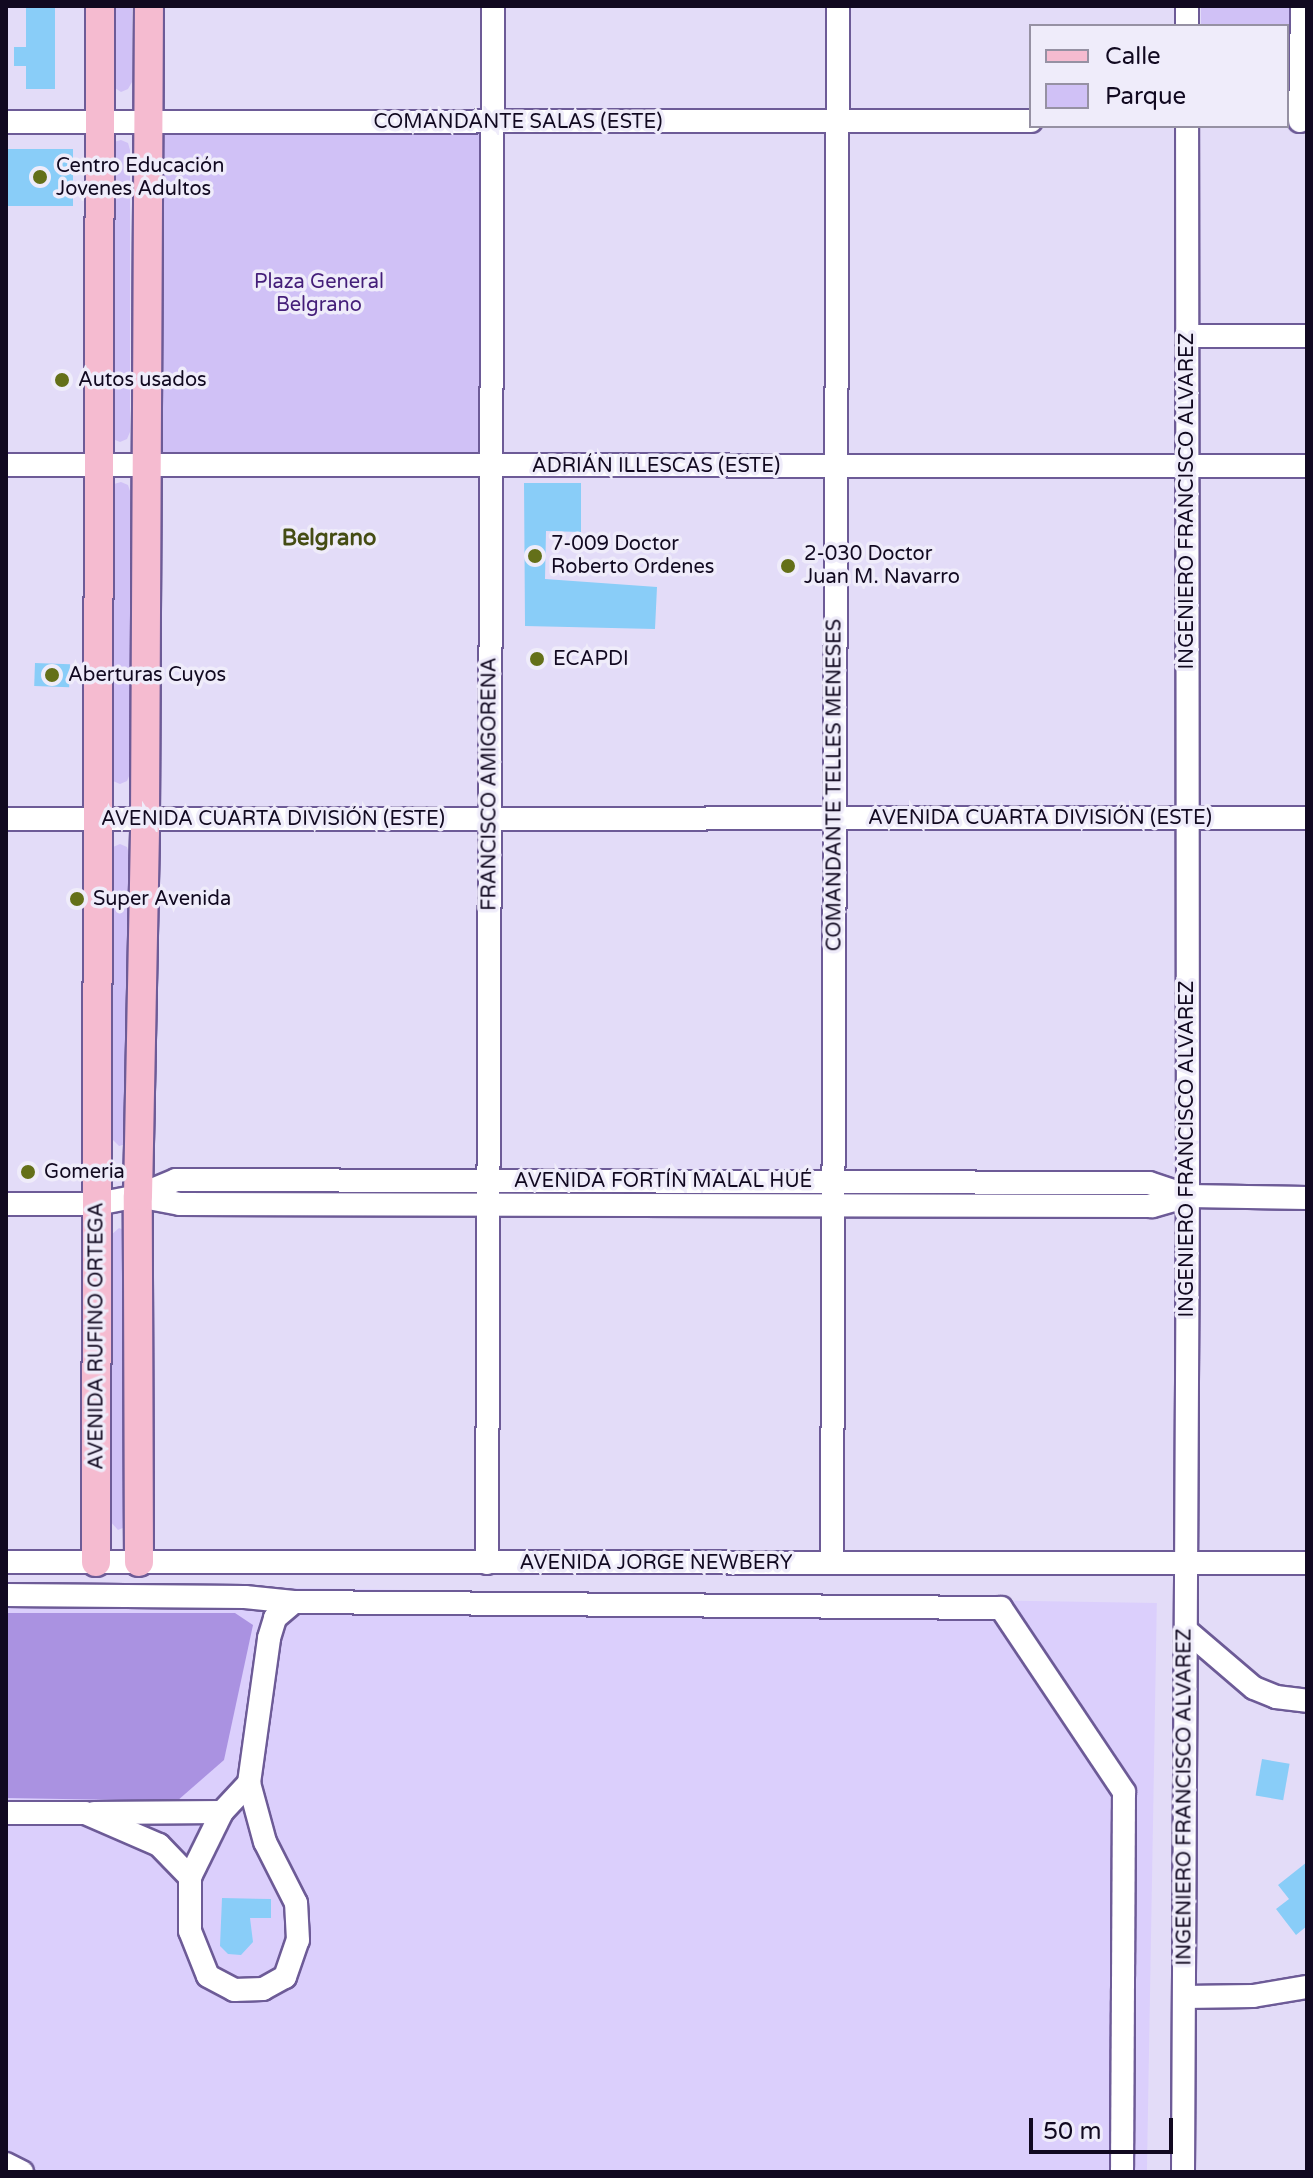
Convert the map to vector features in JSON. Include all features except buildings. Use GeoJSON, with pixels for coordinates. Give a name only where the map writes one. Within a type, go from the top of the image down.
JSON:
{"type":"FeatureCollection","features":[{"type":"Feature","properties":{"kind":"main road","name":"AVENIDA RUFINO ORTEGA"},"geometry":{"type":"LineString","coordinates":[[96,1562],[100,6]]}},
{"type":"Feature","properties":{"kind":"main road","name":"AVENIDA RUFINO ORTEGA"},"geometry":{"type":"LineString","coordinates":[[139,1562],[138,1196],[145,818],[149,6]]}},
{"type":"Feature","properties":{"kind":"street","name":"FRANCISCO AMIGORENA"},"geometry":{"type":"LineString","coordinates":[[487,1563],[493,6]]}},
{"type":"Feature","properties":{"kind":"street","name":"COMANDANTE TELLES MENESES"},"geometry":{"type":"LineString","coordinates":[[832,1563],[838,6]]}},
{"type":"Feature","properties":{"kind":"street"},"geometry":{"type":"LineString","coordinates":[[1298,121],[1302,6]]}},
{"type":"Feature","properties":{"kind":"street","name":"COMANDANTE SALAS (ESTE)"},"geometry":{"type":"LineString","coordinates":[[6,122],[1029,121]]}},
{"type":"Feature","properties":{"kind":"street","name":"INGENIERO FRANCISCO ALVAREZ"},"geometry":{"type":"LineString","coordinates":[[1183,2172],[1188,1196],[1187,128]]}},
{"type":"Feature","properties":{"kind":"street"},"geometry":{"type":"LineString","coordinates":[[1187,336],[1307,336]]}},
{"type":"Feature","properties":{"kind":"street","name":"ADRIÁN ILLESCAS (ESTE)"},"geometry":{"type":"LineString","coordinates":[[6,465],[1307,466]]}},
{"type":"Feature","properties":{"kind":"street","name":"AVENIDA CUARTA DIVISIÓN (ESTE)"},"geometry":{"type":"LineString","coordinates":[[6,819],[1307,818]]}},
{"type":"Feature","properties":{"kind":"street","name":"AVENIDA FORTÍN MALAL HUÉ"},"geometry":{"type":"LineString","coordinates":[[6,1204],[97,1204],[138,1196],[176,1180],[1149,1183],[1188,1196]]}},
{"type":"Feature","properties":{"kind":"street","name":"AVENIDA FORTÍN MALAL HUÉ"},"geometry":{"type":"LineString","coordinates":[[138,1196],[180,1204],[488,1205],[1152,1206],[1188,1196],[1307,1198]]}},
{"type":"Feature","properties":{"kind":"street","name":"AVENIDA JORGE NEWBERY"},"geometry":{"type":"LineString","coordinates":[[6,1562],[1307,1563]]}},
{"type":"Feature","properties":{"kind":"street"},"geometry":{"type":"LineString","coordinates":[[6,1595],[245,1597],[294,1602],[1001,1608],[1124,1792],[1122,2172]]}},
{"type":"Feature","properties":{"kind":"street"},"geometry":{"type":"LineString","coordinates":[[249,1783],[222,1812],[190,1877],[190,1931],[208,1976],[234,1990],[263,1989],[285,1977],[298,1940],[296,1903],[265,1842],[249,1783],[269,1638],[275,1618],[294,1602]]}},
{"type":"Feature","properties":{"kind":"street"},"geometry":{"type":"LineString","coordinates":[[1186,1630],[1254,1688],[1276,1697],[1307,1701]]}},
{"type":"Feature","properties":{"kind":"street"},"geometry":{"type":"LineString","coordinates":[[6,1813],[222,1812]]}},
{"type":"Feature","properties":{"kind":"street"},"geometry":{"type":"LineString","coordinates":[[85,1813],[159,1845],[190,1877]]}},
{"type":"Feature","properties":{"kind":"street"},"geometry":{"type":"LineString","coordinates":[[1184,1997],[1253,1996],[1307,1987]]}},
{"type":"Feature","properties":{"kind":"street"},"geometry":{"type":"LineString","coordinates":[[6,2164],[22,2172]]}},
{"type":"Feature","properties":{"kind":"shaded area"},"geometry":{"type":"Polygon","coordinates":[[[6,1583],[1157,1603],[1147,2172],[6,2172],[6,1583]]]}},
{"type":"Feature","properties":{"kind":"shaded area"},"geometry":{"type":"Polygon","coordinates":[[[6,1613],[235,1613],[253,1625],[224,1760],[177,1801],[6,1798],[6,1613]]]}},
{"type":"Feature","properties":{"kind":"green space"},"geometry":{"type":"Polygon","coordinates":[[[112,6],[132,6],[132,82],[128,89],[121,92],[112,81],[112,6]]]}},
{"type":"Feature","properties":{"kind":"green space"},"geometry":{"type":"Polygon","coordinates":[[[1201,6],[1290,6],[1290,89],[1289,24],[1201,24],[1201,6]]]}},
{"type":"Feature","properties":{"kind":"green space","name":"Plaza General Belgrano"},"geometry":{"type":"Polygon","coordinates":[[[148,121],[492,121],[492,466],[148,466],[148,121]]]}},
{"type":"Feature","properties":{"kind":"green space"},"geometry":{"type":"Polygon","coordinates":[[[121,140],[128,143],[130,150],[130,432],[127,439],[120,442],[113,439],[111,432],[111,149],[114,142],[121,140]]]}},
{"type":"Feature","properties":{"kind":"green space"},"geometry":{"type":"Polygon","coordinates":[[[121,482],[128,485],[130,491],[130,774],[127,781],[120,784],[113,781],[111,773],[111,491],[114,484],[121,482]]]}},
{"type":"Feature","properties":{"kind":"green space"},"geometry":{"type":"Polygon","coordinates":[[[120,844],[127,847],[129,854],[129,1137],[126,1144],[119,1146],[109,1136],[110,853],[113,847],[120,844]]]}},
{"type":"Feature","properties":{"kind":"green space"},"geometry":{"type":"Polygon","coordinates":[[[119,1228],[126,1231],[128,1521],[125,1527],[118,1530],[109,1520],[109,1237],[119,1228]]]}},
{"type":"Feature","properties":{"kind":"place","name":"Centro Educación Jovenes Adultos"},"geometry":{"type":"Point","coordinates":[40,177]}},
{"type":"Feature","properties":{"kind":"place","name":"Autos usados"},"geometry":{"type":"Point","coordinates":[62,380]}},
{"type":"Feature","properties":{"kind":"place","name":"7-009 Doctor Roberto Ordenes"},"geometry":{"type":"Point","coordinates":[535,556]}},
{"type":"Feature","properties":{"kind":"place","name":"2-030 Doctor Juan M. Navarro"},"geometry":{"type":"Point","coordinates":[788,566]}},
{"type":"Feature","properties":{"kind":"place","name":"ECAPDI"},"geometry":{"type":"Point","coordinates":[537,659]}},
{"type":"Feature","properties":{"kind":"place","name":"Aberturas Cuyos"},"geometry":{"type":"Point","coordinates":[52,675]}},
{"type":"Feature","properties":{"kind":"place","name":"Super Avenida"},"geometry":{"type":"Point","coordinates":[77,899]}},
{"type":"Feature","properties":{"kind":"place","name":"Gomeria"},"geometry":{"type":"Point","coordinates":[28,1172]}},
{"type":"Feature","properties":{"kind":"district","name":"Belgrano"},"geometry":{"type":"Point","coordinates":[329,539]}}]}
